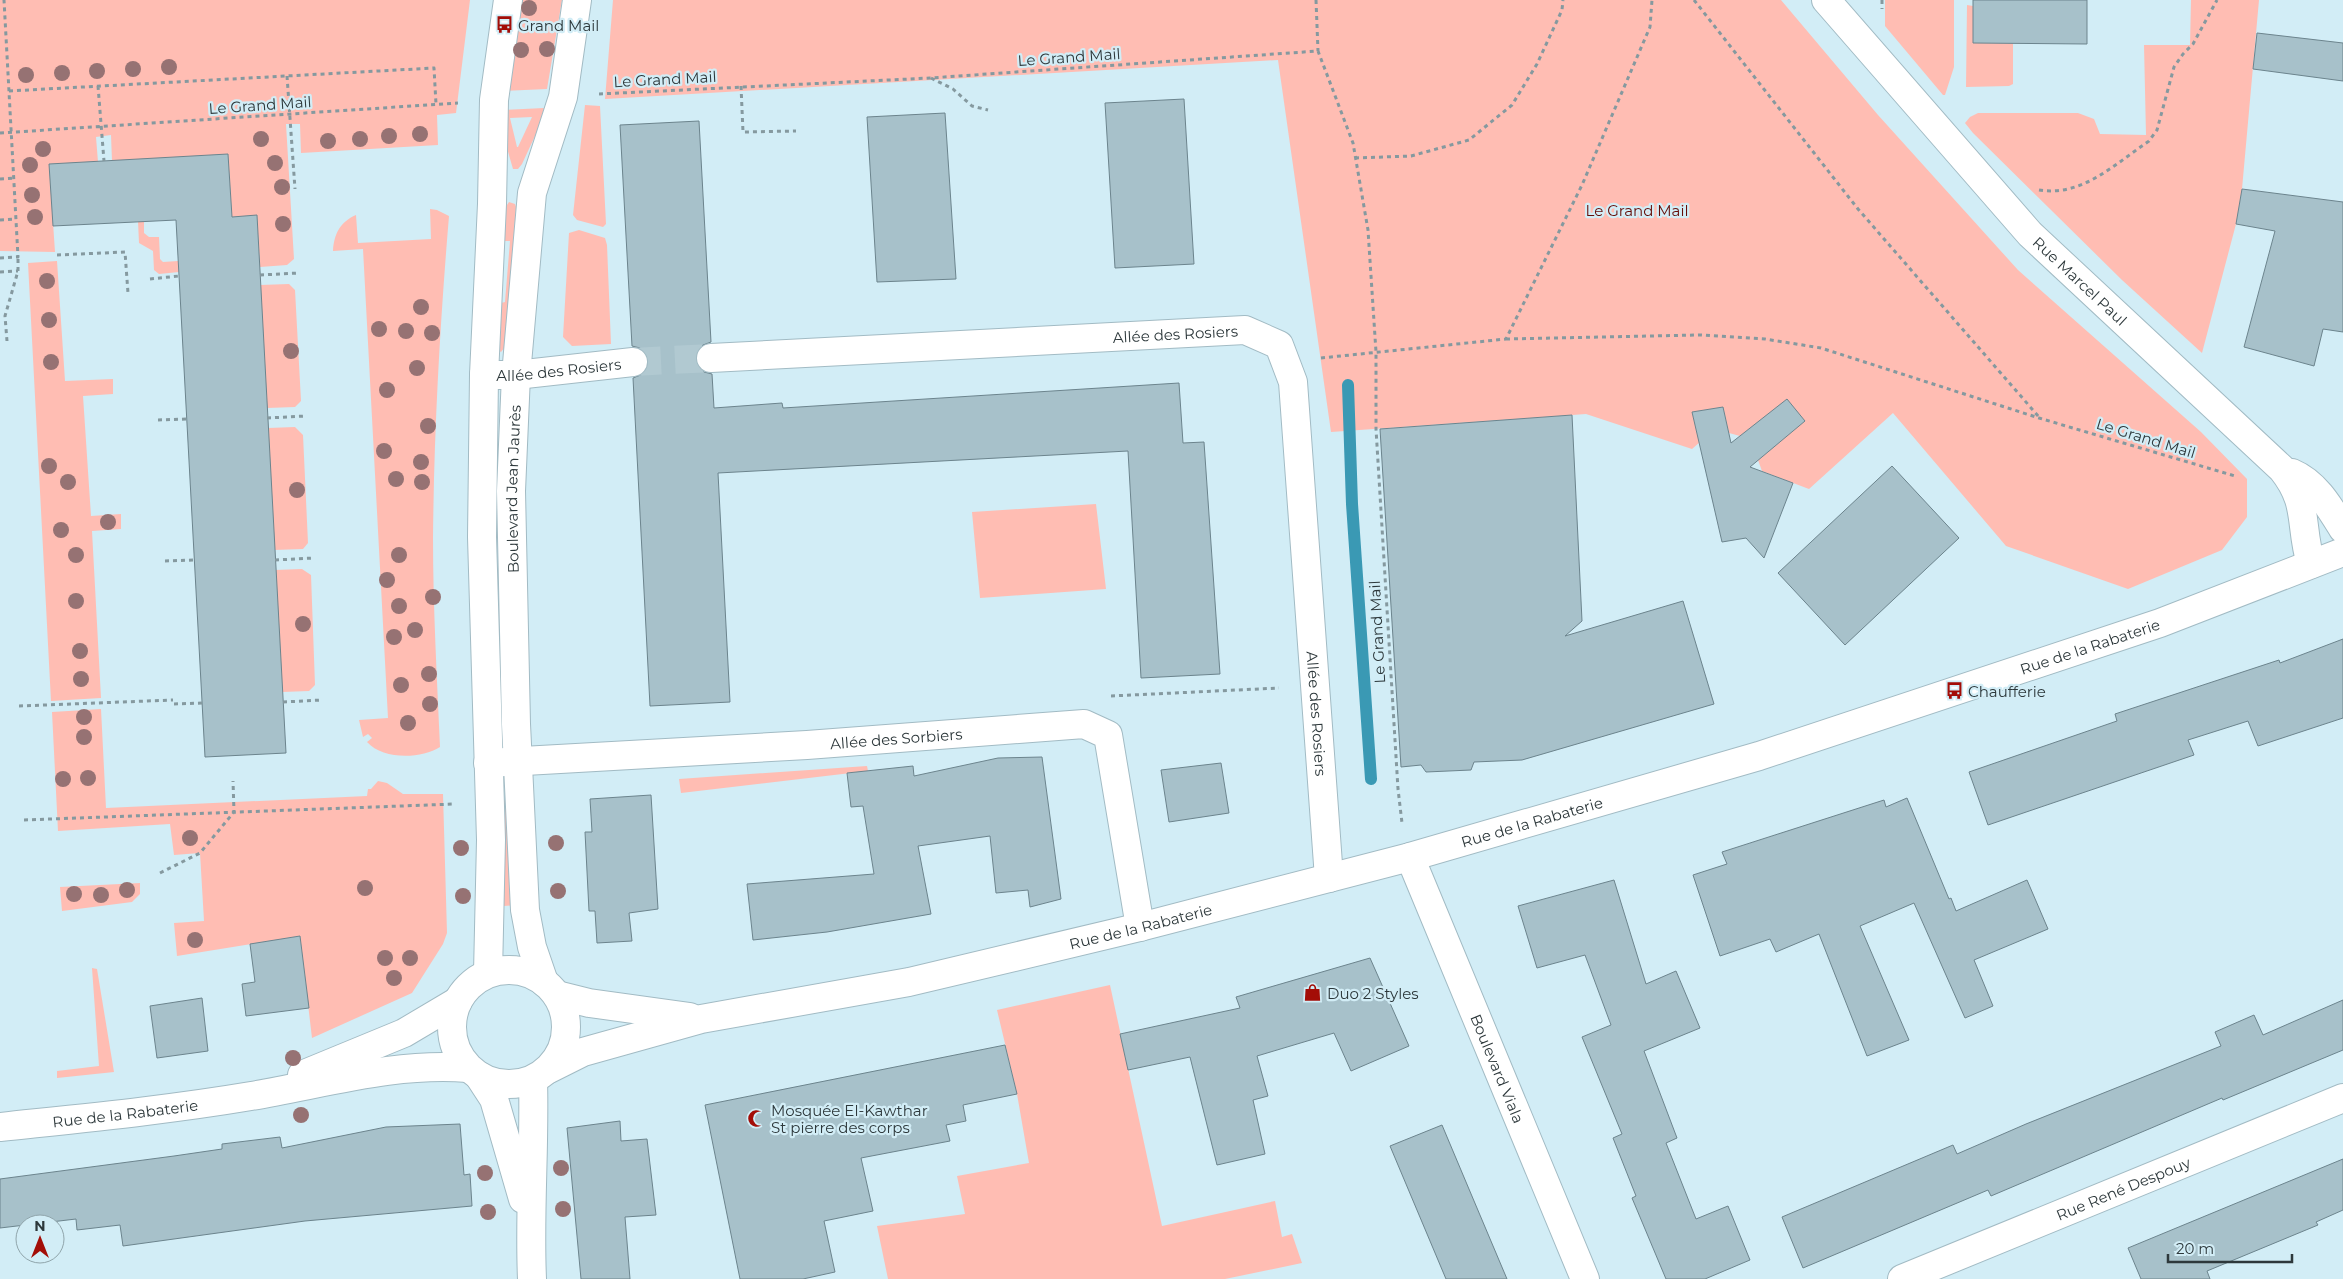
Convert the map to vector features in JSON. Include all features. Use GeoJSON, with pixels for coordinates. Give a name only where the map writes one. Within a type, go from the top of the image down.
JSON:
{"type":"FeatureCollection","features":[{"type":"Feature","properties":{"kind":"street","name":"Boulevard Jean Jaurès"},"geometry":{"type":"LineString","coordinates":[[488,973],[491,904],[489,725],[482,537],[484,374],[492,204],[494,100],[508,0]]}},
{"type":"Feature","properties":{"kind":"street","name":"Boulevard Jean Jaurès"},"geometry":{"type":"LineString","coordinates":[[550,988],[532,947],[526,910],[518,761],[511,491],[516,374],[532,194],[563,97],[577,0]]}},
{"type":"Feature","properties":{"kind":"street","name":"Rue Marcel Paul"},"geometry":{"type":"LineString","coordinates":[[1826,0],[2030,234],[2282,468],[2294,484],[2301,501],[2304,543],[2311,564]]}},
{"type":"Feature","properties":{"kind":"street","name":"Allée des Rosiers"},"geometry":{"type":"LineString","coordinates":[[711,358],[1245,330],[1280,345],[1293,382],[1329,878]]}},
{"type":"Feature","properties":{"kind":"street","name":"Allée des Rosiers"},"geometry":{"type":"LineString","coordinates":[[484,374],[516,374],[633,362]]}},
{"type":"Feature","properties":{"kind":"street"},"geometry":{"type":"LineString","coordinates":[[2282,468],[2307,482],[2331,510],[2343,529]]}},
{"type":"Feature","properties":{"kind":"street","name":"Rue de la Rabaterie"},"geometry":{"type":"LineString","coordinates":[[541,1074],[583,1052],[701,1018],[909,982],[1140,927],[1410,857],[1759,756],[2160,623],[2343,552]]}},
{"type":"Feature","properties":{"kind":"street","name":"Allée des Sorbiers"},"geometry":{"type":"LineString","coordinates":[[488,763],[797,746],[1084,724],[1108,735],[1140,927]]}},
{"type":"Feature","properties":{"kind":"street","name":"Boulevard Viala"},"geometry":{"type":"LineString","coordinates":[[1410,857],[1585,1279]]}},
{"type":"Feature","properties":{"kind":"street"},"geometry":{"type":"LineString","coordinates":[[474,1072],[497,1083],[515,1084],[541,1074],[561,1052],[566,1033],[565,1013],[550,988],[526,973],[507,970],[488,973],[471,984],[458,1001],[453,1014],[453,1043],[474,1072],[494,1099],[504,1128],[530,1225]]}},
{"type":"Feature","properties":{"kind":"street","name":"Rue de la Rabaterie"},"geometry":{"type":"LineString","coordinates":[[550,988],[589,1004],[701,1018]]}},
{"type":"Feature","properties":{"kind":"street","name":"Rue de la Rabaterie"},"geometry":{"type":"LineString","coordinates":[[250,1096],[404,1033],[458,1001]]}},
{"type":"Feature","properties":{"kind":"street","name":"Rue de la Rabaterie"},"geometry":{"type":"LineString","coordinates":[[0,1128],[250,1096],[405,1068],[437,1065],[474,1072]]}},
{"type":"Feature","properties":{"kind":"street"},"geometry":{"type":"LineString","coordinates":[[532,1279],[530,1225],[535,1130],[541,1074]]}},
{"type":"Feature","properties":{"kind":"street","name":"Rue René Despouy"},"geometry":{"type":"LineString","coordinates":[[1902,1279],[2343,1098]]}},
{"type":"Feature","properties":{"kind":"path"},"geometry":{"type":"LineString","coordinates":[[4,0],[18,257],[18,271],[5,316],[7,341]]}},
{"type":"Feature","properties":{"kind":"path","name":"Le Grand Mail"},"geometry":{"type":"LineString","coordinates":[[1316,0],[1318,51],[1353,143],[1368,230],[1376,352],[1376,429],[1398,790],[1402,823],[1410,821]]}},
{"type":"Feature","properties":{"kind":"path"},"geometry":{"type":"LineString","coordinates":[[1355,158],[1411,156],[1468,140],[1512,105],[1537,64],[1562,10],[1563,0]]}},
{"type":"Feature","properties":{"kind":"path"},"geometry":{"type":"LineString","coordinates":[[1506,339],[1582,185],[1650,27],[1652,0]]}},
{"type":"Feature","properties":{"kind":"path"},"geometry":{"type":"LineString","coordinates":[[1694,0],[1858,209],[2039,418]]}},
{"type":"Feature","properties":{"kind":"path"},"geometry":{"type":"LineString","coordinates":[[1982,177],[2059,192],[2077,188],[2149,141],[2157,130],[2174,67],[2182,54],[2193,44],[2217,0]]}},
{"type":"Feature","properties":{"kind":"path","name":"Le Grand Mail"},"geometry":{"type":"LineString","coordinates":[[563,97],[741,86],[930,78],[1318,51]]}},
{"type":"Feature","properties":{"kind":"path"},"geometry":{"type":"LineString","coordinates":[[1230,57],[1230,64]]}},
{"type":"Feature","properties":{"kind":"path"},"geometry":{"type":"LineString","coordinates":[[9,91],[434,68],[436,104]]}},
{"type":"Feature","properties":{"kind":"path"},"geometry":{"type":"LineString","coordinates":[[286,76],[295,189]]}},
{"type":"Feature","properties":{"kind":"path"},"geometry":{"type":"LineString","coordinates":[[930,78],[953,88],[972,106],[988,110]]}},
{"type":"Feature","properties":{"kind":"path"},"geometry":{"type":"LineString","coordinates":[[98,86],[104,161]]}},
{"type":"Feature","properties":{"kind":"path"},"geometry":{"type":"LineString","coordinates":[[741,86],[743,132],[796,131]]}},
{"type":"Feature","properties":{"kind":"path","name":"Le Grand Mail"},"geometry":{"type":"LineString","coordinates":[[0,133],[494,100]]}},
{"type":"Feature","properties":{"kind":"path"},"geometry":{"type":"LineString","coordinates":[[0,179],[14,178]]}},
{"type":"Feature","properties":{"kind":"path"},"geometry":{"type":"LineString","coordinates":[[0,220],[16,219]]}},
{"type":"Feature","properties":{"kind":"path"},"geometry":{"type":"LineString","coordinates":[[57,255],[125,252],[128,293]]}},
{"type":"Feature","properties":{"kind":"path"},"geometry":{"type":"LineString","coordinates":[[0,258],[18,257]]}},
{"type":"Feature","properties":{"kind":"path"},"geometry":{"type":"LineString","coordinates":[[0,272],[18,271]]}},
{"type":"Feature","properties":{"kind":"path"},"geometry":{"type":"LineString","coordinates":[[260,275],[299,273]]}},
{"type":"Feature","properties":{"kind":"path"},"geometry":{"type":"LineString","coordinates":[[150,278],[179,276]]}},
{"type":"Feature","properties":{"kind":"path","name":"Le Grand Mail"},"geometry":{"type":"LineString","coordinates":[[1376,352],[1506,339],[1700,335],[1765,339],[1821,348],[2039,418],[2237,477]]}},
{"type":"Feature","properties":{"kind":"path"},"geometry":{"type":"LineString","coordinates":[[1293,382],[1316,359],[1376,352]]}},
{"type":"Feature","properties":{"kind":"path"},"geometry":{"type":"LineString","coordinates":[[267,418],[306,416]]}},
{"type":"Feature","properties":{"kind":"path"},"geometry":{"type":"LineString","coordinates":[[158,420],[187,419]]}},
{"type":"Feature","properties":{"kind":"path"},"geometry":{"type":"LineString","coordinates":[[275,560],[314,558]]}},
{"type":"Feature","properties":{"kind":"path"},"geometry":{"type":"LineString","coordinates":[[166,561],[194,560]]}},
{"type":"Feature","properties":{"kind":"path"},"geometry":{"type":"LineString","coordinates":[[1102,696],[1315,687]]}},
{"type":"Feature","properties":{"kind":"path"},"geometry":{"type":"LineString","coordinates":[[19,706],[173,700]]}},
{"type":"Feature","properties":{"kind":"path"},"geometry":{"type":"LineString","coordinates":[[283,702],[322,700]]}},
{"type":"Feature","properties":{"kind":"path"},"geometry":{"type":"LineString","coordinates":[[174,704],[202,703]]}},
{"type":"Feature","properties":{"kind":"path"},"geometry":{"type":"LineString","coordinates":[[160,873],[200,853],[234,812],[232,781]]}},
{"type":"Feature","properties":{"kind":"path"},"geometry":{"type":"LineString","coordinates":[[24,820],[490,802]]}},
{"type":"Feature","properties":{"kind":"green space"},"geometry":{"type":"Polygon","coordinates":[[[0,0],[470,0],[456,113],[437,115],[438,145],[301,153],[300,124],[286,124],[294,259],[287,265],[260,267],[257,216],[232,217],[228,154],[112,161],[111,135],[96,137],[98,162],[49,164],[55,252],[0,251],[0,0]]]}},
{"type":"Feature","properties":{"kind":"green space"},"geometry":{"type":"Polygon","coordinates":[[[520,0],[562,0],[547,89],[505,91],[520,0]]]}},
{"type":"Feature","properties":{"kind":"green space","name":"Le Grand Mail"},"geometry":{"type":"Polygon","coordinates":[[[613,0],[1781,0],[1878,115],[2018,270],[2201,432],[2247,479],[2247,517],[2222,550],[2128,589],[2006,546],[1893,413],[1809,489],[1762,471],[1758,460],[1780,442],[1762,419],[1740,436],[1729,433],[1723,407],[1692,412],[1700,442],[1692,449],[1586,414],[1331,432],[1278,60],[605,99],[613,0]]]}},
{"type":"Feature","properties":{"kind":"green space"},"geometry":{"type":"Polygon","coordinates":[[[1885,0],[1954,0],[1954,67],[1945,95],[1943,95],[1885,26],[1885,0]]]}},
{"type":"Feature","properties":{"kind":"green space"},"geometry":{"type":"Polygon","coordinates":[[[2191,0],[2259,0],[2242,189],[2236,224],[2202,353],[2122,280],[1965,123],[1970,117],[1978,113],[2078,113],[2094,119],[2100,134],[2146,135],[2144,45],[2190,45],[2191,0]]]}},
{"type":"Feature","properties":{"kind":"green space"},"geometry":{"type":"Polygon","coordinates":[[[1967,5],[1973,6],[1973,43],[2013,43],[2013,84],[2009,86],[1966,87],[1967,5]]]}},
{"type":"Feature","properties":{"kind":"green space"},"geometry":{"type":"Polygon","coordinates":[[[585,105],[600,106],[606,224],[603,227],[577,220],[573,215],[585,105]]]}},
{"type":"Feature","properties":{"kind":"green space"},"geometry":{"type":"Polygon","coordinates":[[[544,108],[541,123],[518,169],[513,169],[500,124],[502,110],[544,108]],[[532,117],[510,118],[518,147],[532,117]]]}},
{"type":"Feature","properties":{"kind":"green space"},"geometry":{"type":"Polygon","coordinates":[[[509,202],[515,204],[516,207],[505,347],[501,352],[495,348],[505,208],[509,202]],[[505,241],[501,303],[505,302],[510,241],[505,241]]]}},
{"type":"Feature","properties":{"kind":"green space"},"geometry":{"type":"Polygon","coordinates":[[[430,209],[449,216],[438,377],[433,538],[440,747],[423,754],[402,756],[392,755],[374,748],[367,742],[372,738],[368,734],[363,737],[359,720],[388,718],[363,249],[333,251],[336,234],[339,229],[346,221],[356,215],[358,243],[431,239],[430,209]]]}},
{"type":"Feature","properties":{"kind":"green space"},"geometry":{"type":"Polygon","coordinates":[[[138,221],[144,221],[144,233],[149,237],[159,237],[160,259],[163,262],[178,261],[179,272],[159,274],[154,270],[153,251],[139,243],[138,221]]]}},
{"type":"Feature","properties":{"kind":"green space"},"geometry":{"type":"Polygon","coordinates":[[[579,230],[605,238],[607,245],[611,344],[572,346],[563,337],[569,233],[579,230]]]}},
{"type":"Feature","properties":{"kind":"green space"},"geometry":{"type":"Polygon","coordinates":[[[57,261],[65,381],[113,379],[113,394],[83,396],[91,516],[121,514],[121,529],[92,531],[101,698],[51,701],[28,263],[57,261]]]}},
{"type":"Feature","properties":{"kind":"green space"},"geometry":{"type":"Polygon","coordinates":[[[289,284],[295,290],[301,401],[295,407],[267,408],[260,285],[289,284]]]}},
{"type":"Feature","properties":{"kind":"green space"},"geometry":{"type":"Polygon","coordinates":[[[295,427],[303,435],[308,543],[303,549],[274,550],[268,428],[295,427]]]}},
{"type":"Feature","properties":{"kind":"green space"},"geometry":{"type":"Polygon","coordinates":[[[1096,504],[1106,589],[980,598],[972,512],[1096,504]]]}},
{"type":"Feature","properties":{"kind":"green space"},"geometry":{"type":"Polygon","coordinates":[[[302,569],[311,575],[315,685],[309,691],[282,692],[275,570],[302,569]]]}},
{"type":"Feature","properties":{"kind":"green space"},"geometry":{"type":"Polygon","coordinates":[[[101,709],[106,808],[367,796],[368,789],[371,789],[378,781],[387,783],[403,794],[443,794],[447,933],[443,944],[412,993],[312,1038],[300,936],[177,956],[174,923],[204,921],[200,853],[174,855],[170,824],[58,831],[52,712],[101,709]]]}},
{"type":"Feature","properties":{"kind":"green space"},"geometry":{"type":"Polygon","coordinates":[[[867,766],[868,771],[681,793],[679,779],[867,766]]]}},
{"type":"Feature","properties":{"kind":"green space"},"geometry":{"type":"Polygon","coordinates":[[[506,800],[517,905],[504,906],[500,807],[503,801],[506,800]]]}},
{"type":"Feature","properties":{"kind":"green space"},"geometry":{"type":"Polygon","coordinates":[[[140,883],[140,894],[132,902],[62,911],[60,887],[140,883]]]}},
{"type":"Feature","properties":{"kind":"green space"},"geometry":{"type":"Polygon","coordinates":[[[92,968],[97,969],[114,1072],[57,1078],[57,1071],[99,1066],[92,968]]]}},
{"type":"Feature","properties":{"kind":"green space"},"geometry":{"type":"Polygon","coordinates":[[[1110,985],[1162,1226],[1275,1201],[1282,1237],[1292,1234],[1302,1263],[1225,1279],[888,1279],[877,1226],[965,1214],[957,1176],[1029,1163],[1017,1094],[997,1010],[1110,985]]]}},
{"type":"Feature","properties":{"kind":"building"},"geometry":{"type":"Polygon","coordinates":[[[1973,0],[2087,0],[2087,44],[1973,43],[1973,0]]]}},
{"type":"Feature","properties":{"kind":"building"},"geometry":{"type":"Polygon","coordinates":[[[2257,33],[2343,43],[2343,81],[2253,69],[2257,33]]]}},
{"type":"Feature","properties":{"kind":"building"},"geometry":{"type":"Polygon","coordinates":[[[1184,99],[1194,264],[1115,268],[1105,103],[1184,99]]]}},
{"type":"Feature","properties":{"kind":"building"},"geometry":{"type":"Polygon","coordinates":[[[945,113],[956,279],[877,282],[867,117],[945,113]]]}},
{"type":"Feature","properties":{"kind":"building"},"geometry":{"type":"Polygon","coordinates":[[[699,121],[711,342],[697,350],[695,359],[698,367],[704,372],[712,374],[714,408],[782,403],[783,408],[1179,383],[1183,443],[1204,442],[1220,674],[1141,678],[1128,451],[718,473],[730,702],[650,706],[633,378],[643,374],[647,369],[649,361],[645,352],[640,348],[632,346],[620,125],[699,121]]]}},
{"type":"Feature","properties":{"kind":"building"},"geometry":{"type":"Polygon","coordinates":[[[228,154],[232,217],[257,215],[286,753],[205,757],[176,220],[53,226],[49,164],[228,154]]]}},
{"type":"Feature","properties":{"kind":"building"},"geometry":{"type":"Polygon","coordinates":[[[2242,189],[2343,202],[2343,332],[2323,329],[2314,366],[2244,347],[2275,231],[2236,224],[2242,189]]]}},
{"type":"Feature","properties":{"kind":"building"},"geometry":{"type":"Polygon","coordinates":[[[1787,399],[1805,421],[1750,467],[1793,483],[1764,558],[1746,538],[1722,542],[1692,412],[1723,407],[1731,443],[1787,399]]]}},
{"type":"Feature","properties":{"kind":"building"},"geometry":{"type":"Polygon","coordinates":[[[1572,415],[1582,621],[1565,636],[1683,601],[1714,704],[1522,760],[1474,762],[1471,770],[1426,772],[1421,765],[1401,767],[1380,429],[1572,415]]]}},
{"type":"Feature","properties":{"kind":"building"},"geometry":{"type":"Polygon","coordinates":[[[1892,466],[1959,538],[1845,645],[1778,573],[1892,466]]]}},
{"type":"Feature","properties":{"kind":"building"},"geometry":{"type":"Polygon","coordinates":[[[2343,639],[2343,718],[2258,746],[2248,721],[2188,740],[2194,755],[1988,825],[1969,772],[2117,721],[2115,714],[2279,660],[2280,663],[2343,639]]]}},
{"type":"Feature","properties":{"kind":"building"},"geometry":{"type":"Polygon","coordinates":[[[1042,757],[1061,899],[1030,907],[1028,890],[996,893],[990,836],[918,846],[931,914],[827,932],[753,940],[747,884],[874,874],[863,806],[851,807],[847,773],[913,766],[914,776],[998,758],[1042,757]]]}},
{"type":"Feature","properties":{"kind":"building"},"geometry":{"type":"Polygon","coordinates":[[[1221,763],[1229,813],[1169,822],[1161,770],[1221,763]]]}},
{"type":"Feature","properties":{"kind":"building"},"geometry":{"type":"Polygon","coordinates":[[[651,795],[658,909],[629,913],[632,941],[597,943],[595,911],[589,911],[585,832],[592,832],[590,799],[651,795]]]}},
{"type":"Feature","properties":{"kind":"building"},"geometry":{"type":"Polygon","coordinates":[[[1907,798],[1949,899],[1951,898],[1956,911],[2027,880],[2048,929],[1974,960],[1993,1006],[1965,1018],[1914,903],[1860,926],[1909,1040],[1867,1056],[1819,934],[1776,952],[1770,939],[1720,956],[1693,875],[1727,864],[1722,852],[1884,800],[1886,807],[1907,798]]]}},
{"type":"Feature","properties":{"kind":"building"},"geometry":{"type":"Polygon","coordinates":[[[1614,880],[1646,984],[1676,971],[1700,1028],[1644,1051],[1677,1138],[1666,1143],[1696,1219],[1728,1206],[1750,1260],[1705,1279],[1666,1279],[1632,1198],[1636,1196],[1613,1138],[1622,1134],[1582,1037],[1611,1025],[1585,955],[1537,968],[1518,906],[1614,880]]]}},
{"type":"Feature","properties":{"kind":"building"},"geometry":{"type":"Polygon","coordinates":[[[300,936],[309,1008],[246,1016],[242,984],[255,982],[250,944],[300,936]]]}},
{"type":"Feature","properties":{"kind":"building"},"geometry":{"type":"Polygon","coordinates":[[[1370,958],[1409,1046],[1351,1071],[1334,1033],[1257,1056],[1268,1096],[1253,1100],[1265,1154],[1217,1165],[1190,1057],[1128,1070],[1120,1034],[1240,1008],[1236,997],[1370,958]]]}},
{"type":"Feature","properties":{"kind":"building"},"geometry":{"type":"Polygon","coordinates":[[[202,998],[208,1051],[157,1058],[150,1006],[202,998]]]}},
{"type":"Feature","properties":{"kind":"building"},"geometry":{"type":"Polygon","coordinates":[[[2343,1000],[2343,1050],[2223,1100],[2222,1098],[1991,1196],[1988,1190],[1803,1268],[1782,1217],[1953,1145],[1957,1154],[2026,1124],[2221,1046],[2215,1032],[2254,1015],[2263,1035],[2343,1000]]]}},
{"type":"Feature","properties":{"kind":"building"},"geometry":{"type":"Polygon","coordinates":[[[1005,1045],[1017,1094],[963,1105],[966,1121],[946,1125],[950,1141],[861,1158],[873,1211],[824,1221],[835,1272],[803,1279],[740,1279],[705,1105],[1005,1045]]]}},
{"type":"Feature","properties":{"kind":"building"},"geometry":{"type":"Polygon","coordinates":[[[620,1121],[621,1141],[647,1139],[656,1215],[625,1217],[630,1279],[581,1279],[567,1128],[620,1121]]]}},
{"type":"Feature","properties":{"kind":"building"},"geometry":{"type":"Polygon","coordinates":[[[460,1124],[464,1175],[470,1174],[472,1206],[305,1221],[123,1246],[120,1225],[77,1230],[76,1219],[65,1220],[65,1214],[15,1214],[15,1226],[0,1228],[0,1179],[222,1149],[222,1144],[280,1137],[282,1148],[386,1127],[460,1124]]]}},
{"type":"Feature","properties":{"kind":"building"},"geometry":{"type":"Polygon","coordinates":[[[1442,1125],[1507,1279],[1446,1279],[1390,1146],[1442,1125]]]}},
{"type":"Feature","properties":{"kind":"building"},"geometry":{"type":"Polygon","coordinates":[[[2343,1159],[2343,1210],[2316,1222],[2318,1225],[2207,1271],[2210,1279],[2141,1279],[2128,1248],[2343,1159]]]}},
{"type":"Feature","properties":{"kind":"waterway"},"geometry":{"type":"LineString","coordinates":[[1348,385],[1352,504],[1371,779]]}},
{"type":"Feature","properties":{"kind":"tunnel"},"geometry":{"type":"LineString","coordinates":[[633,362],[711,358]]}},
{"type":"Feature","properties":{"kind":"place","name":"Grand Mail"},"geometry":{"type":"Point","coordinates":[504,25]}},
{"type":"Feature","properties":{"kind":"place","name":"Chaufferie"},"geometry":{"type":"Point","coordinates":[1954,691]}},
{"type":"Feature","properties":{"kind":"place","name":"Duo 2 Styles"},"geometry":{"type":"Point","coordinates":[1313,993]}},
{"type":"Feature","properties":{"kind":"place","name":"Mosquée El-Kawthar St pierre des corps"},"geometry":{"type":"Point","coordinates":[757,1119]}}]}
